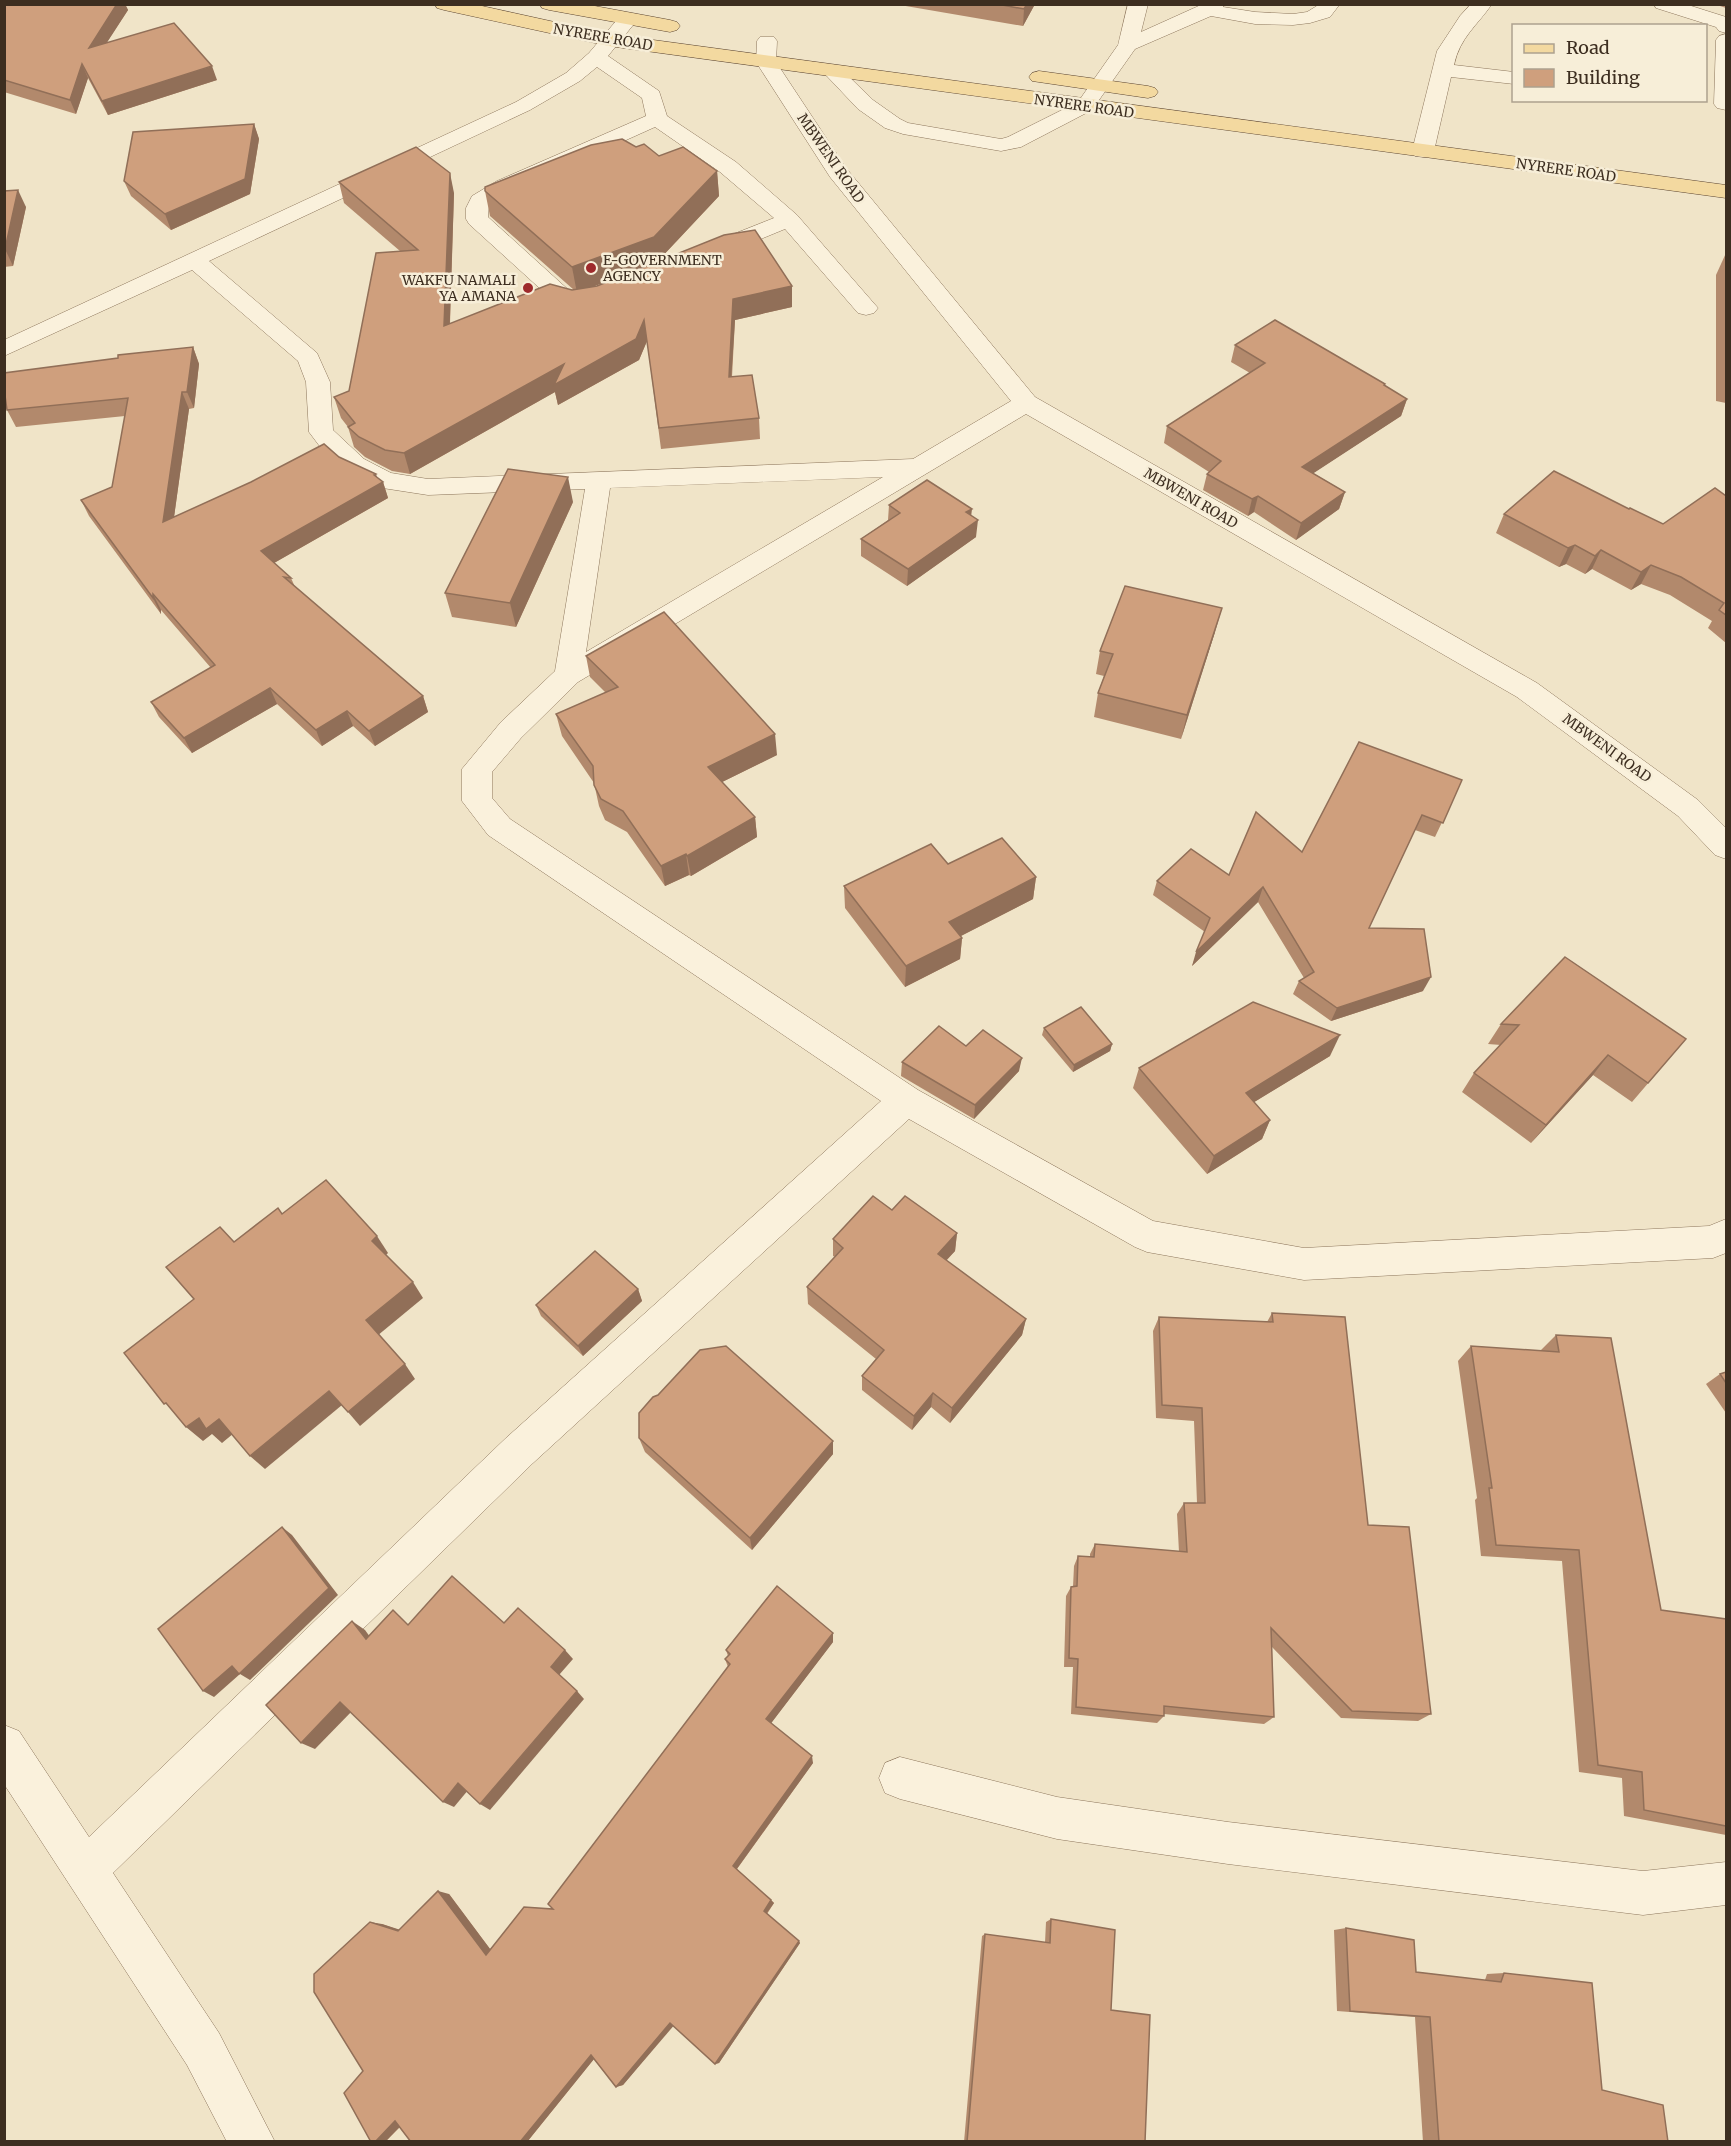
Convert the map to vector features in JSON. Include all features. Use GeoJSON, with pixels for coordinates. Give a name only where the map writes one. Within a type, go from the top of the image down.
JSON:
{"type":"FeatureCollection","features":[{"type":"Feature","properties":{"kind":"main road","name":"NYRERE ROAD"},"geometry":{"type":"LineString","coordinates":[[444,4],[603,49],[767,52],[833,72],[1085,106],[1426,141],[1726,192]]}},
{"type":"Feature","properties":{"kind":"main road","name":"NYRERE ROAD"},"geometry":{"type":"LineString","coordinates":[[549,4],[686,28]]}},
{"type":"Feature","properties":{"kind":"main road","name":"NYRERE ROAD"},"geometry":{"type":"LineString","coordinates":[[744,37],[767,52]]}},
{"type":"Feature","properties":{"kind":"main road","name":"NYRERE ROAD"},"geometry":{"type":"LineString","coordinates":[[767,52],[791,44]]}},
{"type":"Feature","properties":{"kind":"main road","name":"NYRERE ROAD"},"geometry":{"type":"LineString","coordinates":[[1016,74],[1169,95]]}},
{"type":"Feature","properties":{"kind":"main road","name":"NYRERE ROAD"},"geometry":{"type":"LineString","coordinates":[[1405,128],[1426,141],[1451,135]]}},
{"type":"Feature","properties":{"kind":"main road","name":"NYRERE ROAD"},"geometry":{"type":"LineString","coordinates":[[1531,146],[1726,172]]}},
{"type":"Feature","properties":{"kind":"street"},"geometry":{"type":"LineString","coordinates":[[833,72],[880,117],[891,124],[1001,145],[1014,143],[1085,106],[1128,45],[1137,4]]}},
{"type":"Feature","properties":{"kind":"street"},"geometry":{"type":"LineString","coordinates":[[1128,45],[1212,7],[1232,15],[1305,19],[1320,16],[1331,4]]}},
{"type":"Feature","properties":{"kind":"street"},"geometry":{"type":"LineString","coordinates":[[1426,141],[1447,51],[1467,20],[1483,4]]}},
{"type":"Feature","properties":{"kind":"street"},"geometry":{"type":"LineString","coordinates":[[1663,4],[1724,23],[1726,27]]}},
{"type":"Feature","properties":{"kind":"street"},"geometry":{"type":"LineString","coordinates":[[4,349],[523,106],[573,77],[603,49],[628,19]]}},
{"type":"Feature","properties":{"kind":"street"},"geometry":{"type":"LineString","coordinates":[[1719,103],[1726,40]]}},
{"type":"Feature","properties":{"kind":"street"},"geometry":{"type":"LineString","coordinates":[[603,49],[652,95],[657,119],[728,167],[789,220],[866,308]]}},
{"type":"Feature","properties":{"kind":"street","name":"MBWENI ROAD"},"geometry":{"type":"LineString","coordinates":[[767,52],[838,172],[1026,403],[1527,690],[1688,808],[1726,847]]}},
{"type":"Feature","properties":{"kind":"street"},"geometry":{"type":"LineString","coordinates":[[1443,70],[1512,78]]}},
{"type":"Feature","properties":{"kind":"street"},"geometry":{"type":"LineString","coordinates":[[603,295],[584,302],[565,299],[477,219],[477,208],[480,201],[505,186],[657,119]]}},
{"type":"Feature","properties":{"kind":"street"},"geometry":{"type":"LineString","coordinates":[[690,260],[789,220]]}},
{"type":"Feature","properties":{"kind":"street"},"geometry":{"type":"LineString","coordinates":[[194,260],[309,358],[318,382],[321,432],[355,465],[385,481],[428,487],[920,466]]}},
{"type":"Feature","properties":{"kind":"street"},"geometry":{"type":"LineString","coordinates":[[1026,403],[568,675],[511,730],[477,769],[477,801],[500,827],[906,1100],[1147,1236],[1304,1264],[1713,1242],[1726,1235]]}},
{"type":"Feature","properties":{"kind":"street"},"geometry":{"type":"LineString","coordinates":[[568,675],[599,479]]}},
{"type":"Feature","properties":{"kind":"street"},"geometry":{"type":"LineString","coordinates":[[86,1869],[519,1451],[906,1100]]}},
{"type":"Feature","properties":{"kind":"street"},"geometry":{"type":"LineString","coordinates":[[4,1746],[204,2049],[252,2142]]}},
{"type":"Feature","properties":{"kind":"street"},"geometry":{"type":"LineString","coordinates":[[900,1778],[1057,1818],[1228,1843],[1644,1893],[1726,1884]]}},
{"type":"Feature","properties":{"kind":"building"},"geometry":{"type":"Polygon","coordinates":[[[5,4],[117,4],[89,48],[174,23],[212,66],[102,101],[82,64],[70,100],[4,80],[5,4]]]}},
{"type":"Feature","properties":{"kind":"building"},"geometry":{"type":"Polygon","coordinates":[[[997,4],[1027,4],[1024,9],[997,4]]]}},
{"type":"Feature","properties":{"kind":"building"},"geometry":{"type":"Polygon","coordinates":[[[254,124],[245,179],[165,214],[124,181],[133,132],[254,124]]]}},
{"type":"Feature","properties":{"kind":"building"},"geometry":{"type":"Polygon","coordinates":[[[622,139],[636,147],[644,144],[659,156],[683,147],[717,171],[654,237],[572,267],[485,191],[485,187],[591,145],[622,139]]]}},
{"type":"Feature","properties":{"kind":"building"},"geometry":{"type":"Polygon","coordinates":[[[416,147],[450,173],[444,326],[550,284],[572,290],[597,286],[724,235],[755,230],[792,286],[733,299],[729,377],[752,375],[759,418],[659,428],[644,320],[636,339],[554,385],[564,364],[404,453],[385,450],[359,437],[348,427],[355,423],[334,397],[349,391],[376,253],[418,250],[339,182],[416,147]]]}},
{"type":"Feature","properties":{"kind":"building"},"geometry":{"type":"Polygon","coordinates":[[[18,190],[5,249],[4,249],[4,191],[18,190]]]}},
{"type":"Feature","properties":{"kind":"building"},"geometry":{"type":"Polygon","coordinates":[[[1275,320],[1407,399],[1302,467],[1345,492],[1301,523],[1258,496],[1252,499],[1207,474],[1221,461],[1167,426],[1265,363],[1235,345],[1275,320]]]}},
{"type":"Feature","properties":{"kind":"building"},"geometry":{"type":"Polygon","coordinates":[[[193,347],[187,392],[182,392],[163,522],[251,482],[324,444],[339,457],[376,474],[374,475],[383,482],[261,551],[291,578],[284,577],[423,696],[369,731],[347,711],[316,730],[270,688],[184,738],[151,702],[215,665],[153,594],[153,598],[81,500],[112,487],[128,398],[7,410],[4,373],[118,358],[118,355],[193,347]]]}},
{"type":"Feature","properties":{"kind":"building"},"geometry":{"type":"Polygon","coordinates":[[[508,469],[568,477],[510,603],[445,593],[508,469]]]}},
{"type":"Feature","properties":{"kind":"building"},"geometry":{"type":"Polygon","coordinates":[[[1554,471],[1663,524],[1715,488],[1726,496],[1726,615],[1719,610],[1724,603],[1681,577],[1651,565],[1641,572],[1601,550],[1595,556],[1575,545],[1568,548],[1504,514],[1554,471]]]}},
{"type":"Feature","properties":{"kind":"building"},"geometry":{"type":"Polygon","coordinates":[[[927,480],[972,509],[966,512],[978,520],[908,569],[861,539],[900,513],[889,505],[927,480]]]}},
{"type":"Feature","properties":{"kind":"building"},"geometry":{"type":"Polygon","coordinates":[[[1125,586],[1222,608],[1187,715],[1098,693],[1113,654],[1100,651],[1125,586]]]}},
{"type":"Feature","properties":{"kind":"building"},"geometry":{"type":"Polygon","coordinates":[[[664,612],[775,734],[708,767],[755,817],[687,856],[686,854],[661,866],[623,811],[601,799],[594,785],[593,766],[556,714],[618,687],[586,656],[664,612]]]}},
{"type":"Feature","properties":{"kind":"building"},"geometry":{"type":"Polygon","coordinates":[[[1359,742],[1462,780],[1443,823],[1422,815],[1369,928],[1424,929],[1431,977],[1337,1008],[1299,981],[1314,972],[1263,887],[1196,952],[1210,918],[1157,881],[1191,849],[1229,875],[1256,812],[1302,852],[1359,742]]]}},
{"type":"Feature","properties":{"kind":"building"},"geometry":{"type":"Polygon","coordinates":[[[1002,838],[1036,877],[949,922],[962,938],[906,966],[844,886],[931,844],[948,864],[1002,838]]]}},
{"type":"Feature","properties":{"kind":"building"},"geometry":{"type":"Polygon","coordinates":[[[1565,957],[1686,1039],[1648,1083],[1608,1055],[1546,1125],[1474,1073],[1519,1025],[1501,1024],[1565,957]]]}},
{"type":"Feature","properties":{"kind":"building"},"geometry":{"type":"Polygon","coordinates":[[[1253,1002],[1340,1035],[1246,1093],[1270,1120],[1214,1156],[1139,1068],[1253,1002]]]}},
{"type":"Feature","properties":{"kind":"building"},"geometry":{"type":"Polygon","coordinates":[[[1081,1007],[1112,1044],[1074,1065],[1044,1028],[1081,1007]]]}},
{"type":"Feature","properties":{"kind":"building"},"geometry":{"type":"Polygon","coordinates":[[[939,1026],[966,1046],[983,1030],[1022,1058],[975,1105],[902,1062],[939,1026]]]}},
{"type":"Feature","properties":{"kind":"building"},"geometry":{"type":"Polygon","coordinates":[[[326,1180],[377,1236],[372,1241],[413,1282],[366,1320],[405,1364],[348,1412],[329,1391],[250,1456],[219,1419],[206,1429],[199,1418],[186,1427],[166,1403],[164,1404],[124,1353],[194,1299],[166,1267],[220,1227],[234,1242],[278,1208],[282,1214],[326,1180]]]}},
{"type":"Feature","properties":{"kind":"building"},"geometry":{"type":"Polygon","coordinates":[[[873,1196],[892,1210],[905,1196],[957,1233],[938,1254],[1026,1319],[952,1408],[933,1393],[914,1416],[862,1376],[884,1350],[807,1287],[843,1248],[833,1239],[873,1196]]]}},
{"type":"Feature","properties":{"kind":"building"},"geometry":{"type":"Polygon","coordinates":[[[595,1251],[638,1289],[578,1346],[536,1305],[595,1251]]]}},
{"type":"Feature","properties":{"kind":"building"},"geometry":{"type":"Polygon","coordinates":[[[1272,1313],[1345,1317],[1368,1525],[1409,1527],[1431,1714],[1352,1711],[1271,1628],[1274,1717],[1164,1706],[1164,1716],[1076,1707],[1078,1659],[1069,1658],[1071,1587],[1077,1586],[1078,1556],[1094,1557],[1095,1544],[1187,1552],[1184,1503],[1205,1503],[1202,1408],[1162,1405],[1159,1317],[1273,1322],[1272,1313]]]}},
{"type":"Feature","properties":{"kind":"building"},"geometry":{"type":"Polygon","coordinates":[[[1556,1335],[1611,1338],[1661,1610],[1726,1619],[1726,1826],[1644,1810],[1642,1772],[1598,1765],[1579,1550],[1496,1545],[1489,1488],[1492,1488],[1471,1346],[1559,1352],[1556,1335]]]}},
{"type":"Feature","properties":{"kind":"building"},"geometry":{"type":"Polygon","coordinates":[[[726,1346],[833,1441],[750,1538],[639,1438],[639,1413],[653,1397],[658,1395],[700,1350],[726,1346]]]}},
{"type":"Feature","properties":{"kind":"building"},"geometry":{"type":"Polygon","coordinates":[[[1726,1372],[1726,1383],[1720,1374],[1726,1372]]]}},
{"type":"Feature","properties":{"kind":"building"},"geometry":{"type":"Polygon","coordinates":[[[282,1527],[329,1588],[239,1674],[232,1666],[203,1691],[158,1629],[282,1527]]]}},
{"type":"Feature","properties":{"kind":"building"},"geometry":{"type":"Polygon","coordinates":[[[452,1576],[504,1623],[518,1608],[565,1650],[551,1667],[577,1691],[480,1804],[458,1783],[443,1802],[340,1702],[301,1743],[266,1705],[352,1621],[366,1639],[393,1610],[408,1625],[452,1576]]]}},
{"type":"Feature","properties":{"kind":"building"},"geometry":{"type":"Polygon","coordinates":[[[777,1586],[833,1633],[766,1719],[812,1756],[733,1866],[771,1900],[764,1911],[799,1941],[715,2064],[670,2023],[616,2087],[591,2055],[520,2142],[411,2142],[395,2121],[375,2142],[371,2142],[344,2093],[363,2071],[314,1992],[314,1974],[370,1922],[398,1931],[438,1891],[486,1955],[524,1907],[553,1909],[548,1904],[730,1664],[725,1659],[730,1654],[726,1650],[777,1586]]]}},
{"type":"Feature","properties":{"kind":"building"},"geometry":{"type":"Polygon","coordinates":[[[1051,1919],[1115,1930],[1111,2010],[1150,2015],[1145,2142],[967,2142],[985,1934],[1050,1943],[1051,1919]]]}},
{"type":"Feature","properties":{"kind":"building"},"geometry":{"type":"Polygon","coordinates":[[[1346,1928],[1414,1940],[1416,1972],[1501,1982],[1504,1973],[1592,1983],[1602,2090],[1663,2105],[1668,2142],[1439,2142],[1430,2017],[1350,2011],[1346,1928]]]}},
{"type":"Feature","properties":{"kind":"place","name":"E-GOVERNMENT AGENCY"},"geometry":{"type":"Point","coordinates":[591,268]}},
{"type":"Feature","properties":{"kind":"place","name":"WAKFU NAMALI YA AMANA"},"geometry":{"type":"Point","coordinates":[528,288]}}]}
